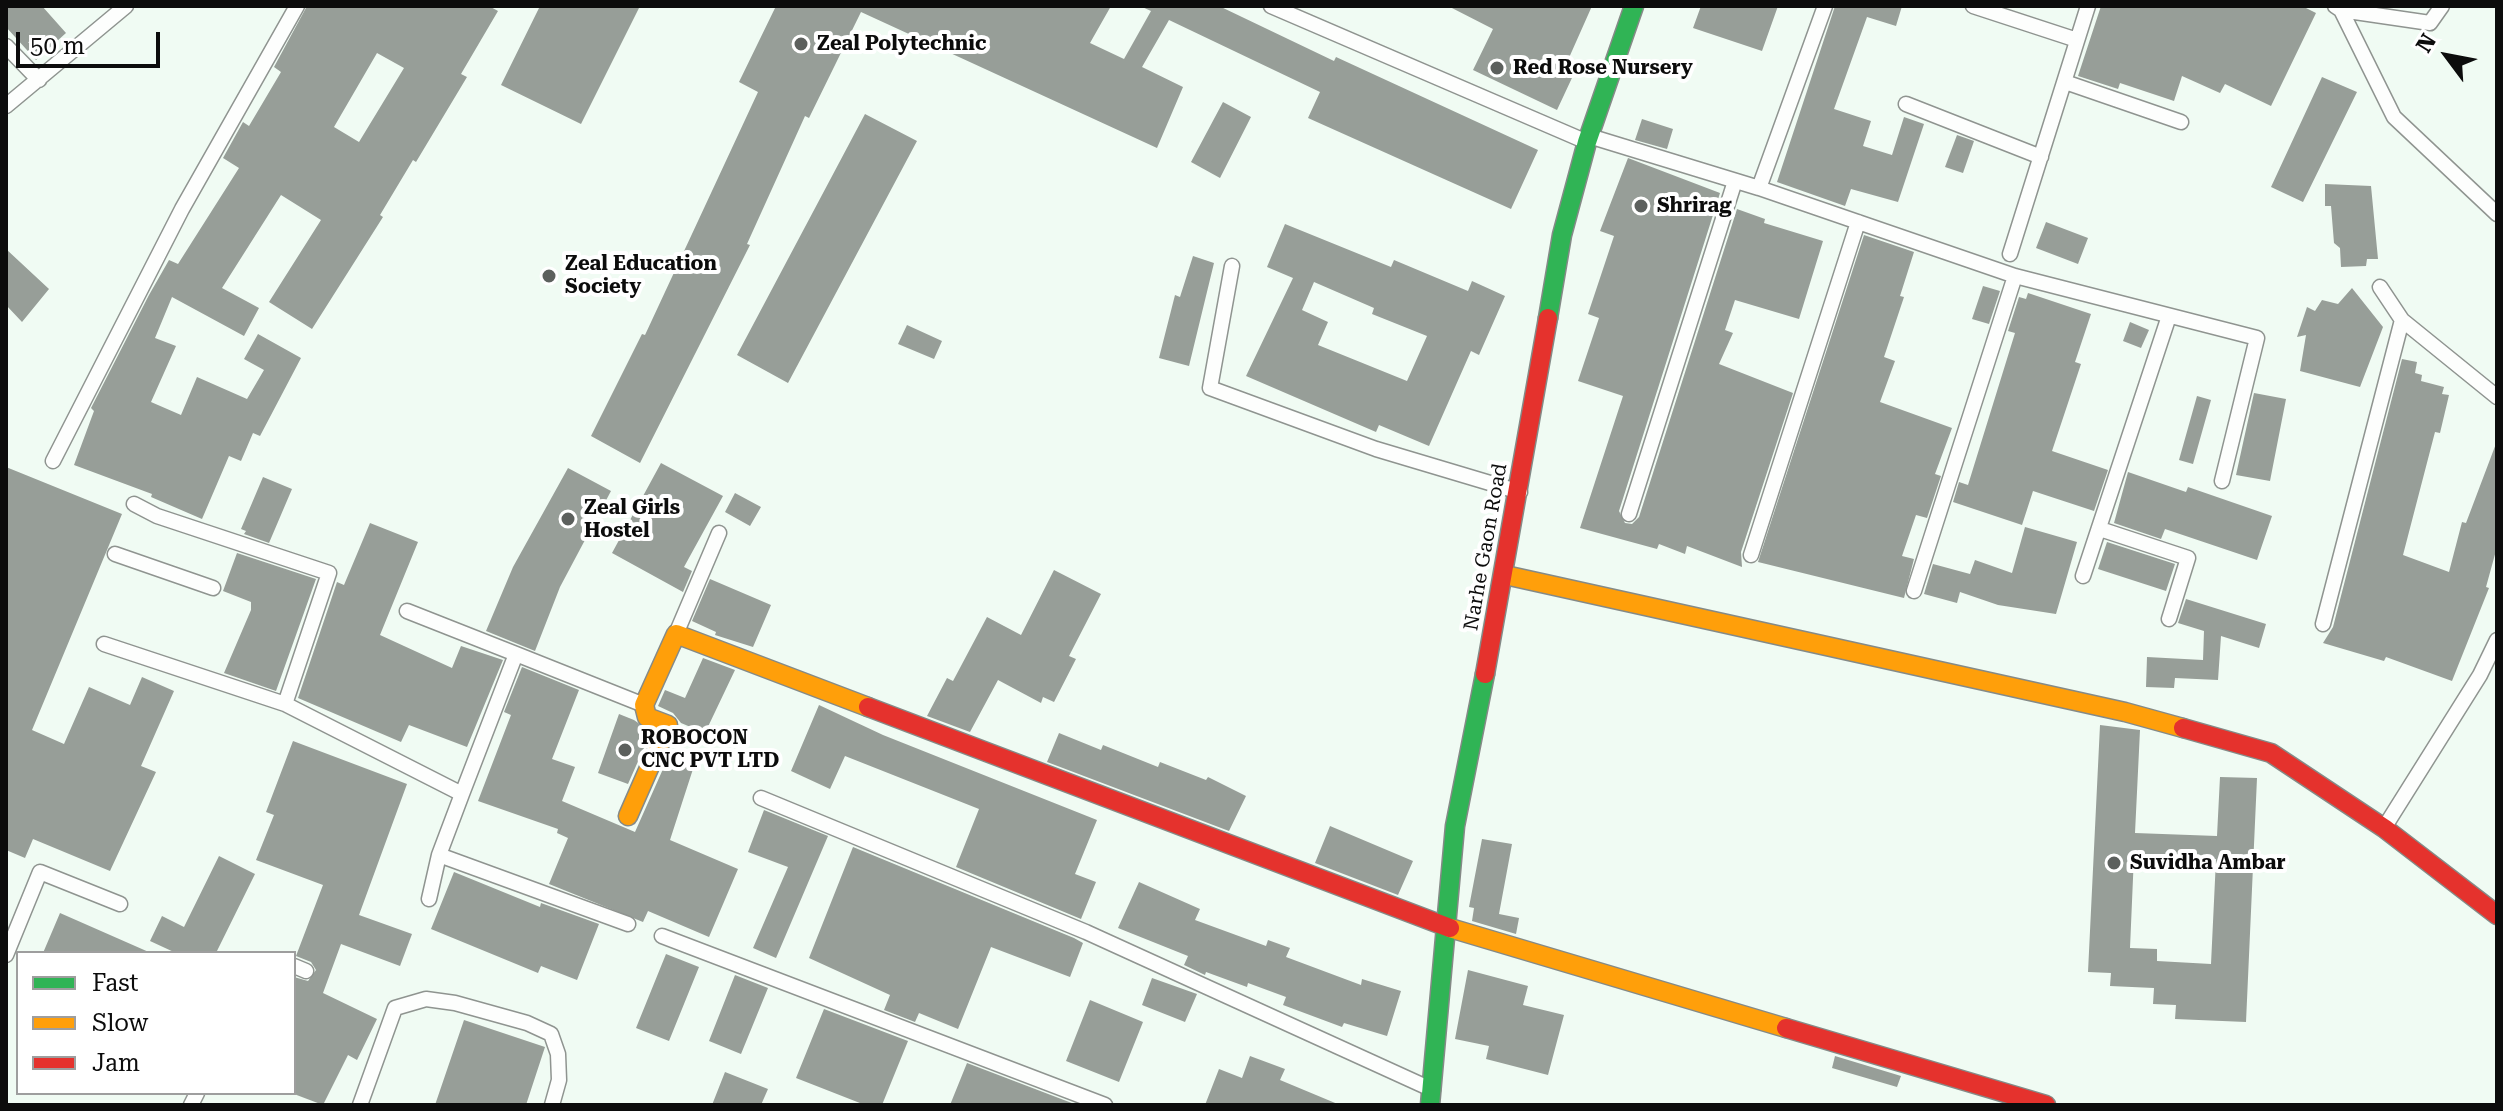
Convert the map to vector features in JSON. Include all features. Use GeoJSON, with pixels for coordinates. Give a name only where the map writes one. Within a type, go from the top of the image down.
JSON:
{"type":"FeatureCollection","features":[{"type":"Feature","properties":{"kind":"street"},"geometry":{"type":"LineString","coordinates":[[6,106],[126,6]]}},
{"type":"Feature","properties":{"kind":"street"},"geometry":{"type":"LineString","coordinates":[[53,461],[182,209],[297,6]]}},
{"type":"Feature","properties":{"kind":"street"},"geometry":{"type":"LineString","coordinates":[[1271,6],[1588,139],[1759,188],[2015,276],[2257,338],[2222,481]]}},
{"type":"Feature","properties":{"kind":"street","name":"Narhe Gaon Road"},"geometry":{"type":"LineString","coordinates":[[1432,1098],[1455,826],[1505,575],[1562,235],[1588,139],[1634,6]]}},
{"type":"Feature","properties":{"kind":"street"},"geometry":{"type":"LineString","coordinates":[[1759,188],[1825,6]]}},
{"type":"Feature","properties":{"kind":"street"},"geometry":{"type":"LineString","coordinates":[[1973,6],[2077,40]]}},
{"type":"Feature","properties":{"kind":"street"},"geometry":{"type":"LineString","coordinates":[[2010,254],[2088,6]]}},
{"type":"Feature","properties":{"kind":"street"},"geometry":{"type":"LineString","coordinates":[[2338,8],[2430,23],[2442,6]]}},
{"type":"Feature","properties":{"kind":"street"},"geometry":{"type":"LineString","coordinates":[[2338,8],[2394,117],[2497,214]]}},
{"type":"Feature","properties":{"kind":"street"},"geometry":{"type":"LineString","coordinates":[[6,46],[39,80]]}},
{"type":"Feature","properties":{"kind":"street"},"geometry":{"type":"LineString","coordinates":[[2065,82],[2181,122]]}},
{"type":"Feature","properties":{"kind":"street"},"geometry":{"type":"LineString","coordinates":[[1906,104],[2041,157]]}},
{"type":"Feature","properties":{"kind":"street"},"geometry":{"type":"LineString","coordinates":[[1629,514],[1735,181]]}},
{"type":"Feature","properties":{"kind":"street"},"geometry":{"type":"LineString","coordinates":[[1751,555],[1858,222]]}},
{"type":"Feature","properties":{"kind":"street"},"geometry":{"type":"LineString","coordinates":[[1232,266],[1210,388],[1376,449],[1520,492]]}},
{"type":"Feature","properties":{"kind":"street"},"geometry":{"type":"LineString","coordinates":[[1914,591],[2015,276]]}},
{"type":"Feature","properties":{"kind":"street"},"geometry":{"type":"LineString","coordinates":[[2380,287],[2402,320],[2497,397]]}},
{"type":"Feature","properties":{"kind":"street"},"geometry":{"type":"LineString","coordinates":[[2083,576],[2169,316]]}},
{"type":"Feature","properties":{"kind":"street"},"geometry":{"type":"LineString","coordinates":[[2323,624],[2402,320]]}},
{"type":"Feature","properties":{"kind":"street"},"geometry":{"type":"LineString","coordinates":[[134,504],[157,516],[329,573],[285,704]]}},
{"type":"Feature","properties":{"kind":"street"},"geometry":{"type":"LineString","coordinates":[[2100,529],[2188,558],[2169,619]]}},
{"type":"Feature","properties":{"kind":"street"},"geometry":{"type":"LineString","coordinates":[[628,816],[668,725],[647,717],[644,705],[719,533]]}},
{"type":"Feature","properties":{"kind":"street"},"geometry":{"type":"LineString","coordinates":[[115,554],[213,588]]}},
{"type":"Feature","properties":{"kind":"street"},"geometry":{"type":"LineString","coordinates":[[1505,575],[2125,712],[2271,753],[2384,828],[2497,915]]}},
{"type":"Feature","properties":{"kind":"street"},"geometry":{"type":"LineString","coordinates":[[407,611],[644,705]]}},
{"type":"Feature","properties":{"kind":"street"},"geometry":{"type":"LineString","coordinates":[[676,634],[1445,927],[2046,1105]]}},
{"type":"Feature","properties":{"kind":"street"},"geometry":{"type":"LineString","coordinates":[[2384,828],[2480,675],[2497,640]]}},
{"type":"Feature","properties":{"kind":"street"},"geometry":{"type":"LineString","coordinates":[[104,644],[285,704],[462,794]]}},
{"type":"Feature","properties":{"kind":"street"},"geometry":{"type":"LineString","coordinates":[[429,899],[439,855],[516,654]]}},
{"type":"Feature","properties":{"kind":"street"},"geometry":{"type":"LineString","coordinates":[[761,798],[1086,932],[1432,1098]]}},
{"type":"Feature","properties":{"kind":"street"},"geometry":{"type":"LineString","coordinates":[[439,855],[628,924]]}},
{"type":"Feature","properties":{"kind":"street"},"geometry":{"type":"LineString","coordinates":[[6,955],[40,872],[120,904]]}},
{"type":"Feature","properties":{"kind":"street"},"geometry":{"type":"LineString","coordinates":[[662,936],[1105,1105]]}},
{"type":"Feature","properties":{"kind":"street"},"geometry":{"type":"LineString","coordinates":[[360,1105],[395,1008],[426,999],[484,1011],[551,1034],[558,1054],[559,1080],[552,1105]]}},
{"type":"Feature","properties":{"kind":"building"},"geometry":{"type":"Polygon","coordinates":[[[6,6],[42,6],[66,33],[36,60],[6,27],[6,6]]]}},
{"type":"Feature","properties":{"kind":"building"},"geometry":{"type":"Polygon","coordinates":[[[307,6],[489,6],[498,11],[461,74],[467,77],[416,162],[413,160],[380,215],[383,217],[312,329],[269,302],[321,220],[281,195],[222,288],[259,308],[244,336],[172,297],[155,338],[176,346],[151,402],[181,415],[197,377],[247,399],[264,370],[244,359],[258,334],[301,358],[260,436],[253,433],[241,461],[229,456],[202,519],[151,497],[152,494],[74,465],[94,411],[91,408],[149,295],[169,260],[178,264],[239,168],[223,158],[243,122],[249,126],[281,72],[274,67],[307,6]],[[377,53],[334,127],[359,142],[404,68],[377,53]]]}},
{"type":"Feature","properties":{"kind":"building"},"geometry":{"type":"Polygon","coordinates":[[[540,6],[640,6],[581,124],[501,85],[540,6]]]}},
{"type":"Feature","properties":{"kind":"building"},"geometry":{"type":"Polygon","coordinates":[[[776,6],[1111,6],[1090,43],[1124,59],[1151,11],[1140,6],[1219,6],[1334,61],[1336,57],[1538,150],[1511,209],[1308,118],[1320,92],[1169,20],[1142,67],[1183,87],[1157,148],[861,12],[809,118],[805,116],[747,244],[750,245],[640,463],[591,436],[642,334],[645,335],[758,92],[739,82],[776,6]]]}},
{"type":"Feature","properties":{"kind":"building"},"geometry":{"type":"Polygon","coordinates":[[[1448,6],[1592,6],[1568,60],[1578,65],[1557,110],[1473,70],[1493,29],[1448,6]]]}},
{"type":"Feature","properties":{"kind":"building"},"geometry":{"type":"Polygon","coordinates":[[[1701,6],[1778,6],[1762,51],[1693,28],[1701,6]]]}},
{"type":"Feature","properties":{"kind":"building"},"geometry":{"type":"Polygon","coordinates":[[[1835,6],[1902,6],[1896,26],[1867,17],[1834,109],[1871,121],[1863,146],[1892,155],[1904,117],[1924,124],[1898,202],[1851,189],[1845,206],[1777,182],[1835,6]]]}},
{"type":"Feature","properties":{"kind":"building"},"geometry":{"type":"Polygon","coordinates":[[[2101,6],[2302,6],[2316,13],[2271,106],[2225,84],[2220,93],[2182,76],[2174,101],[2120,83],[2118,89],[2078,76],[2101,6]]]}},
{"type":"Feature","properties":{"kind":"building"},"geometry":{"type":"Polygon","coordinates":[[[2322,77],[2357,92],[2303,202],[2271,187],[2322,77]]]}},
{"type":"Feature","properties":{"kind":"building"},"geometry":{"type":"Polygon","coordinates":[[[1223,102],[1251,117],[1220,178],[1191,162],[1223,102]]]}},
{"type":"Feature","properties":{"kind":"building"},"geometry":{"type":"Polygon","coordinates":[[[865,114],[917,141],[788,383],[737,355],[865,114]]]}},
{"type":"Feature","properties":{"kind":"building"},"geometry":{"type":"Polygon","coordinates":[[[1642,119],[1673,129],[1667,149],[1635,140],[1642,119]]]}},
{"type":"Feature","properties":{"kind":"building"},"geometry":{"type":"Polygon","coordinates":[[[1957,135],[1974,141],[1963,173],[1945,167],[1957,135]]]}},
{"type":"Feature","properties":{"kind":"building"},"geometry":{"type":"Polygon","coordinates":[[[1628,158],[1720,193],[1619,511],[1625,523],[1632,524],[1639,517],[1737,209],[1765,219],[1764,223],[1823,241],[1799,319],[1735,300],[1725,330],[1733,333],[1719,364],[1793,393],[1741,552],[1742,567],[1687,546],[1685,554],[1659,544],[1657,549],[1580,528],[1623,396],[1578,381],[1599,318],[1588,314],[1614,236],[1600,231],[1628,158]]]}},
{"type":"Feature","properties":{"kind":"building"},"geometry":{"type":"Polygon","coordinates":[[[2325,184],[2371,186],[2378,259],[2367,259],[2366,266],[2341,267],[2340,248],[2334,243],[2331,206],[2325,206],[2325,184]]]}},
{"type":"Feature","properties":{"kind":"building"},"geometry":{"type":"Polygon","coordinates":[[[2046,222],[2088,238],[2078,264],[2036,248],[2046,222]]]}},
{"type":"Feature","properties":{"kind":"building"},"geometry":{"type":"Polygon","coordinates":[[[1285,224],[1391,267],[1394,260],[1468,291],[1472,281],[1505,296],[1479,355],[1471,351],[1429,446],[1379,425],[1376,432],[1246,376],[1293,278],[1267,267],[1285,224]],[[1314,282],[1302,310],[1328,322],[1318,345],[1407,381],[1427,336],[1372,314],[1374,308],[1314,282]]]}},
{"type":"Feature","properties":{"kind":"building"},"geometry":{"type":"Polygon","coordinates":[[[1864,235],[1914,252],[1900,296],[1904,297],[1884,357],[1895,361],[1880,402],[1952,428],[1935,474],[1941,476],[1927,518],[1916,515],[1902,556],[1914,559],[1904,598],[1758,562],[1864,235]]]}},
{"type":"Feature","properties":{"kind":"building"},"geometry":{"type":"Polygon","coordinates":[[[6,249],[49,289],[22,322],[6,305],[6,249]]]}},
{"type":"Feature","properties":{"kind":"building"},"geometry":{"type":"Polygon","coordinates":[[[1193,256],[1214,263],[1189,366],[1159,358],[1175,295],[1180,297],[1193,256]]]}},
{"type":"Feature","properties":{"kind":"building"},"geometry":{"type":"Polygon","coordinates":[[[1983,286],[2000,291],[1989,324],[1972,319],[1983,286]]]}},
{"type":"Feature","properties":{"kind":"building"},"geometry":{"type":"Polygon","coordinates":[[[2352,288],[2383,327],[2360,387],[2300,371],[2306,335],[2297,337],[2307,307],[2315,311],[2322,300],[2338,304],[2352,288]]]}},
{"type":"Feature","properties":{"kind":"building"},"geometry":{"type":"Polygon","coordinates":[[[2028,293],[2091,314],[2075,362],[2081,364],[2052,451],[2108,470],[2094,511],[2033,491],[2022,525],[1953,502],[1959,482],[1968,485],[2015,333],[2008,331],[2019,297],[2026,299],[2028,293]]]}},
{"type":"Feature","properties":{"kind":"building"},"geometry":{"type":"Polygon","coordinates":[[[2130,322],[2149,330],[2141,348],[2123,341],[2130,322]]]}},
{"type":"Feature","properties":{"kind":"building"},"geometry":{"type":"Polygon","coordinates":[[[907,325],[942,341],[934,359],[898,344],[907,325]]]}},
{"type":"Feature","properties":{"kind":"building"},"geometry":{"type":"Polygon","coordinates":[[[2402,359],[2417,362],[2415,373],[2422,375],[2421,381],[2444,387],[2442,394],[2449,395],[2440,433],[2435,432],[2403,555],[2449,572],[2462,522],[2466,523],[2497,441],[2497,547],[2486,587],[2489,588],[2452,681],[2386,657],[2384,661],[2323,643],[2333,627],[2402,359]]]}},
{"type":"Feature","properties":{"kind":"building"},"geometry":{"type":"Polygon","coordinates":[[[2254,393],[2286,399],[2270,481],[2236,475],[2254,393]]]}},
{"type":"Feature","properties":{"kind":"building"},"geometry":{"type":"Polygon","coordinates":[[[2197,396],[2211,400],[2193,464],[2179,460],[2197,396]]]}},
{"type":"Feature","properties":{"kind":"building"},"geometry":{"type":"Polygon","coordinates":[[[661,463],[723,496],[684,567],[692,571],[683,592],[612,553],[661,463]]]}},
{"type":"Feature","properties":{"kind":"building"},"geometry":{"type":"Polygon","coordinates":[[[6,467],[122,514],[32,730],[64,744],[89,687],[130,705],[142,677],[174,691],[141,766],[156,772],[110,871],[33,839],[25,858],[6,850],[6,467]]]}},
{"type":"Feature","properties":{"kind":"building"},"geometry":{"type":"Polygon","coordinates":[[[568,468],[611,491],[560,587],[535,651],[486,631],[513,567],[568,468]]]}},
{"type":"Feature","properties":{"kind":"building"},"geometry":{"type":"Polygon","coordinates":[[[2128,472],[2186,492],[2188,487],[2272,516],[2257,560],[2165,529],[2161,539],[2114,523],[2128,472]]]}},
{"type":"Feature","properties":{"kind":"building"},"geometry":{"type":"Polygon","coordinates":[[[263,477],[292,489],[269,543],[244,534],[246,531],[241,529],[263,477]]]}},
{"type":"Feature","properties":{"kind":"building"},"geometry":{"type":"Polygon","coordinates":[[[735,493],[761,507],[750,526],[725,512],[735,493]]]}},
{"type":"Feature","properties":{"kind":"building"},"geometry":{"type":"Polygon","coordinates":[[[370,523],[418,542],[380,635],[452,668],[461,646],[503,660],[467,747],[409,725],[401,742],[298,698],[337,582],[344,585],[370,523]]]}},
{"type":"Feature","properties":{"kind":"building"},"geometry":{"type":"Polygon","coordinates":[[[2025,527],[2077,542],[2056,614],[1998,605],[1960,592],[1957,603],[1924,594],[1933,564],[1970,574],[1975,560],[2012,573],[2025,527]]]}},
{"type":"Feature","properties":{"kind":"building"},"geometry":{"type":"Polygon","coordinates":[[[2107,542],[2175,564],[2166,591],[2098,569],[2107,542]]]}},
{"type":"Feature","properties":{"kind":"building"},"geometry":{"type":"Polygon","coordinates":[[[237,553],[316,579],[276,691],[224,673],[251,610],[251,602],[223,591],[237,553]]]}},
{"type":"Feature","properties":{"kind":"building"},"geometry":{"type":"Polygon","coordinates":[[[1054,570],[1101,594],[1069,656],[1076,659],[1054,702],[1043,697],[1041,703],[998,680],[970,732],[927,716],[947,678],[953,681],[987,617],[1021,635],[1054,570]]]}},
{"type":"Feature","properties":{"kind":"building"},"geometry":{"type":"Polygon","coordinates":[[[710,579],[771,605],[753,647],[715,635],[716,632],[692,621],[710,579]]]}},
{"type":"Feature","properties":{"kind":"building"},"geometry":{"type":"Polygon","coordinates":[[[2186,599],[2266,624],[2259,648],[2221,636],[2218,680],[2175,678],[2174,688],[2146,687],[2147,657],[2203,660],[2204,631],[2178,623],[2186,599]]]}},
{"type":"Feature","properties":{"kind":"building"},"geometry":{"type":"Polygon","coordinates":[[[703,658],[735,670],[705,733],[681,723],[673,713],[658,706],[665,690],[685,698],[703,658]]]}},
{"type":"Feature","properties":{"kind":"building"},"geometry":{"type":"Polygon","coordinates":[[[522,667],[579,690],[552,759],[575,767],[562,801],[635,832],[667,760],[693,769],[670,840],[738,869],[709,937],[648,911],[643,922],[549,884],[568,838],[557,833],[558,829],[478,801],[511,715],[504,712],[522,667]]]}},
{"type":"Feature","properties":{"kind":"building"},"geometry":{"type":"Polygon","coordinates":[[[819,705],[883,735],[1097,820],[1075,874],[1096,882],[1081,919],[956,867],[979,809],[845,756],[830,789],[791,771],[819,705]]]}},
{"type":"Feature","properties":{"kind":"building","name":"ROBOCON CNC PVT LTD"},"geometry":{"type":"Polygon","coordinates":[[[619,714],[651,732],[628,784],[598,773],[619,714]]]}},
{"type":"Feature","properties":{"kind":"building","name":"Suvidha Ambar"},"geometry":{"type":"Polygon","coordinates":[[[2100,725],[2140,730],[2135,833],[2217,836],[2220,777],[2257,778],[2246,1022],[2175,1019],[2176,1005],[2153,1004],[2154,988],[2110,986],[2111,973],[2088,972],[2100,725]],[[2134,855],[2130,948],[2157,949],[2157,961],[2211,964],[2216,859],[2134,855]]]}},
{"type":"Feature","properties":{"kind":"building"},"geometry":{"type":"Polygon","coordinates":[[[1059,733],[1101,750],[1103,745],[1158,767],[1160,762],[1206,780],[1208,777],[1246,796],[1229,831],[1047,762],[1059,733]]]}},
{"type":"Feature","properties":{"kind":"building"},"geometry":{"type":"Polygon","coordinates":[[[293,741],[407,784],[359,915],[412,934],[400,966],[341,944],[323,993],[377,1019],[357,1060],[348,1055],[323,1105],[296,1095],[296,978],[308,981],[316,970],[311,962],[296,956],[323,885],[256,860],[274,815],[266,812],[293,741]]]}},
{"type":"Feature","properties":{"kind":"building"},"geometry":{"type":"Polygon","coordinates":[[[764,810],[828,836],[776,958],[753,948],[788,867],[748,852],[764,810]]]}},
{"type":"Feature","properties":{"kind":"building"},"geometry":{"type":"Polygon","coordinates":[[[1330,826],[1413,861],[1398,895],[1315,863],[1330,826]]]}},
{"type":"Feature","properties":{"kind":"building"},"geometry":{"type":"Polygon","coordinates":[[[1482,839],[1512,844],[1499,914],[1519,918],[1516,934],[1472,921],[1474,908],[1469,907],[1482,839]]]}},
{"type":"Feature","properties":{"kind":"building"},"geometry":{"type":"Polygon","coordinates":[[[853,847],[1083,943],[1070,977],[991,947],[958,1029],[919,1013],[915,1022],[884,1010],[890,995],[809,958],[853,847]]]}},
{"type":"Feature","properties":{"kind":"building"},"geometry":{"type":"Polygon","coordinates":[[[219,856],[255,874],[217,951],[172,951],[150,941],[162,916],[184,927],[219,856]]]}},
{"type":"Feature","properties":{"kind":"building"},"geometry":{"type":"Polygon","coordinates":[[[454,872],[540,907],[541,903],[599,924],[577,980],[541,966],[538,973],[431,929],[454,872]]]}},
{"type":"Feature","properties":{"kind":"building"},"geometry":{"type":"Polygon","coordinates":[[[1139,882],[1200,909],[1195,920],[1266,946],[1268,940],[1290,948],[1286,957],[1361,985],[1362,979],[1401,991],[1387,1036],[1344,1023],[1342,1027],[1283,1005],[1286,997],[1248,983],[1247,987],[1206,972],[1205,975],[1184,965],[1188,956],[1118,928],[1139,882]]]}},
{"type":"Feature","properties":{"kind":"building"},"geometry":{"type":"Polygon","coordinates":[[[60,913],[146,951],[44,951],[60,913]]]}},
{"type":"Feature","properties":{"kind":"building"},"geometry":{"type":"Polygon","coordinates":[[[666,954],[699,967],[669,1041],[636,1028],[666,954]]]}},
{"type":"Feature","properties":{"kind":"building"},"geometry":{"type":"Polygon","coordinates":[[[1468,970],[1528,986],[1523,1005],[1564,1015],[1548,1075],[1486,1059],[1489,1046],[1455,1039],[1468,970]]]}},
{"type":"Feature","properties":{"kind":"building"},"geometry":{"type":"Polygon","coordinates":[[[735,975],[768,988],[741,1054],[709,1041],[735,975]]]}},
{"type":"Feature","properties":{"kind":"building"},"geometry":{"type":"Polygon","coordinates":[[[1152,978],[1197,994],[1185,1022],[1142,1005],[1152,978]]]}},
{"type":"Feature","properties":{"kind":"building"},"geometry":{"type":"Polygon","coordinates":[[[1090,1000],[1143,1022],[1119,1082],[1066,1061],[1090,1000]]]}},
{"type":"Feature","properties":{"kind":"building"},"geometry":{"type":"Polygon","coordinates":[[[824,1009],[908,1041],[882,1105],[865,1105],[796,1078],[824,1009]]]}},
{"type":"Feature","properties":{"kind":"building"},"geometry":{"type":"Polygon","coordinates":[[[464,1020],[545,1047],[526,1105],[435,1105],[464,1020]]]}},
{"type":"Feature","properties":{"kind":"building"},"geometry":{"type":"Polygon","coordinates":[[[1250,1056],[1285,1069],[1280,1080],[1340,1105],[1205,1105],[1219,1069],[1242,1078],[1250,1056]]]}},
{"type":"Feature","properties":{"kind":"building"},"geometry":{"type":"Polygon","coordinates":[[[1835,1056],[1901,1076],[1897,1087],[1832,1068],[1835,1056]]]}},
{"type":"Feature","properties":{"kind":"building"},"geometry":{"type":"Polygon","coordinates":[[[967,1063],[1077,1105],[950,1105],[967,1063]]]}},
{"type":"Feature","properties":{"kind":"building"},"geometry":{"type":"Polygon","coordinates":[[[725,1072],[768,1089],[761,1105],[712,1105],[725,1072]]]}},
{"type":"Feature","properties":{"kind":"traffic: fast"},"geometry":{"type":"LineString","coordinates":[[1548,318],[1562,235],[1587,142],[1634,6]]}},
{"type":"Feature","properties":{"kind":"traffic: fast"},"geometry":{"type":"LineString","coordinates":[[1430,1105],[1455,826],[1485,674]]}},
{"type":"Feature","properties":{"kind":"traffic: slow"},"geometry":{"type":"LineString","coordinates":[[1505,575],[2125,712],[2183,728]]}},
{"type":"Feature","properties":{"kind":"traffic: slow"},"geometry":{"type":"LineString","coordinates":[[628,816],[668,725],[647,717],[644,705],[676,634],[868,707]]}},
{"type":"Feature","properties":{"kind":"traffic: slow"},"geometry":{"type":"LineString","coordinates":[[1450,928],[1786,1028]]}},
{"type":"Feature","properties":{"kind":"traffic: jam"},"geometry":{"type":"LineString","coordinates":[[1485,674],[1548,318]]}},
{"type":"Feature","properties":{"kind":"traffic: jam"},"geometry":{"type":"LineString","coordinates":[[868,707],[1450,928]]}},
{"type":"Feature","properties":{"kind":"traffic: jam"},"geometry":{"type":"LineString","coordinates":[[2183,728],[2271,753],[2384,828],[2497,915]]}},
{"type":"Feature","properties":{"kind":"traffic: jam"},"geometry":{"type":"LineString","coordinates":[[1786,1028],[2046,1105]]}},
{"type":"Feature","properties":{"kind":"place","name":"Zeal Polytechnic"},"geometry":{"type":"Point","coordinates":[801,44]}},
{"type":"Feature","properties":{"kind":"place","name":"Red Rose Nursery"},"geometry":{"type":"Point","coordinates":[1497,68]}},
{"type":"Feature","properties":{"kind":"place","name":"Shrirag"},"geometry":{"type":"Point","coordinates":[1641,206]}},
{"type":"Feature","properties":{"kind":"place","name":"Zeal Education Society"},"geometry":{"type":"Point","coordinates":[549,276]}},
{"type":"Feature","properties":{"kind":"place","name":"Zeal Girls Hostel"},"geometry":{"type":"Point","coordinates":[568,519]}},
{"type":"Feature","properties":{"kind":"place","name":"ROBOCON CNC PVT LTD"},"geometry":{"type":"Point","coordinates":[625,750]}},
{"type":"Feature","properties":{"kind":"place","name":"Suvidha Ambar"},"geometry":{"type":"Point","coordinates":[2114,863]}}]}
